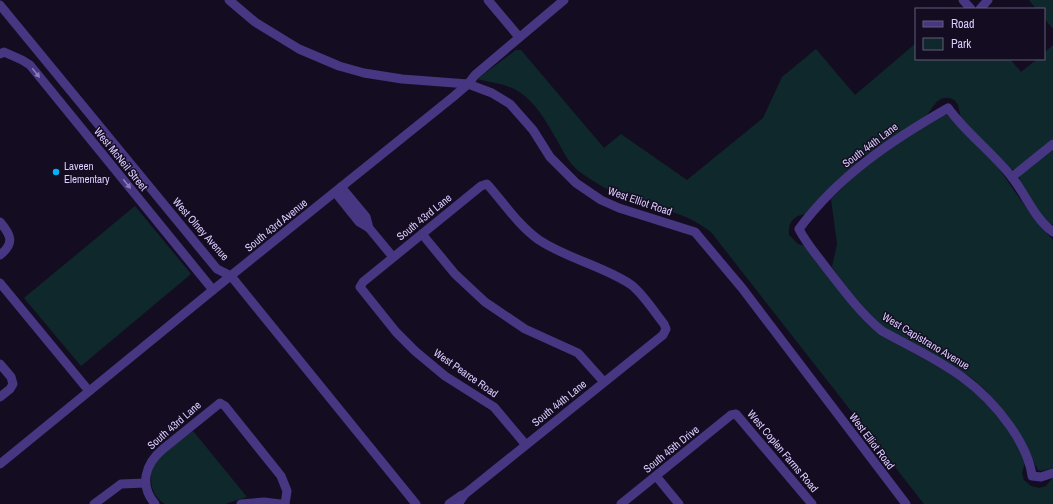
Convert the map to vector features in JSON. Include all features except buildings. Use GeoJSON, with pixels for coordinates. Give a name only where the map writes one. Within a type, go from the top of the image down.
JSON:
{"type":"FeatureCollection","features":[{"type":"Feature","properties":{"kind":"street","name":"West Elliot Road"},"geometry":{"type":"LineString","coordinates":[[229,0],[255,22],[299,50],[339,66],[364,73],[402,79],[468,84],[492,93],[510,104],[533,130],[550,157],[576,183],[601,200],[619,208],[696,232],[742,288],[906,504]]}},
{"type":"Feature","properties":{"kind":"street"},"geometry":{"type":"LineString","coordinates":[[488,0],[519,38]]}},
{"type":"Feature","properties":{"kind":"street","name":"South 43rd Avenue"},"geometry":{"type":"LineString","coordinates":[[0,464],[468,84],[475,75],[564,0]]}},
{"type":"Feature","properties":{"kind":"street"},"geometry":{"type":"LineString","coordinates":[[963,0],[971,8]]}},
{"type":"Feature","properties":{"kind":"street"},"geometry":{"type":"LineString","coordinates":[[981,8],[988,0]]}},
{"type":"Feature","properties":{"kind":"street","name":"West Olney Avenue"},"geometry":{"type":"LineString","coordinates":[[0,5],[217,269],[231,276],[416,504]]}},
{"type":"Feature","properties":{"kind":"street","name":"West McNeil Street"},"geometry":{"type":"LineString","coordinates":[[2,53],[22,60],[30,65],[213,290]]}},
{"type":"Feature","properties":{"kind":"street","name":"South 44th Lane"},"geometry":{"type":"LineString","coordinates":[[799,229],[861,164],[880,150],[948,108],[957,120],[1012,177]]}},
{"type":"Feature","properties":{"kind":"street"},"geometry":{"type":"LineString","coordinates":[[1053,144],[1012,177],[1032,210],[1053,232]]}},
{"type":"Feature","properties":{"kind":"street","name":"South 43rd Lane"},"geometry":{"type":"LineString","coordinates":[[360,287],[363,282],[393,257],[481,186],[487,184],[518,220],[539,240],[565,255],[620,279],[632,286],[664,324],[666,329]]}},
{"type":"Feature","properties":{"kind":"street"},"geometry":{"type":"LineString","coordinates":[[338,190],[355,211],[366,217],[370,228],[393,257]]}},
{"type":"Feature","properties":{"kind":"street"},"geometry":{"type":"LineString","coordinates":[[0,222],[8,232],[10,240],[9,246],[1,252]]}},
{"type":"Feature","properties":{"kind":"street","name":"West Capistrano Avenue"},"geometry":{"type":"LineString","coordinates":[[799,229],[804,240],[858,308],[882,331],[954,370],[980,390],[998,409],[1015,434],[1031,466],[1043,475]]}},
{"type":"Feature","properties":{"kind":"street"},"geometry":{"type":"LineString","coordinates":[[422,234],[455,274],[485,302],[525,329],[578,353],[604,382]]}},
{"type":"Feature","properties":{"kind":"street"},"geometry":{"type":"LineString","coordinates":[[0,283],[89,391]]}},
{"type":"Feature","properties":{"kind":"street","name":"West Pearce Road"},"geometry":{"type":"LineString","coordinates":[[360,287],[396,332],[415,351],[445,376],[494,407],[526,445]]}},
{"type":"Feature","properties":{"kind":"street","name":"South 44th Lane"},"geometry":{"type":"LineString","coordinates":[[458,504],[465,494],[663,334],[666,329]]}},
{"type":"Feature","properties":{"kind":"street"},"geometry":{"type":"LineString","coordinates":[[0,364],[11,377],[13,384],[10,389],[0,397]]}},
{"type":"Feature","properties":{"kind":"street","name":"South 43rd Lane"},"geometry":{"type":"LineString","coordinates":[[145,483],[146,473],[155,455],[220,403],[225,406],[281,476],[287,491],[285,504]]}},
{"type":"Feature","properties":{"kind":"street","name":"South 45th Drive"},"geometry":{"type":"LineString","coordinates":[[621,504],[731,415],[736,414]]}},
{"type":"Feature","properties":{"kind":"street","name":"West Coplen Farms Road"},"geometry":{"type":"LineString","coordinates":[[736,414],[812,504]]}},
{"type":"Feature","properties":{"kind":"street"},"geometry":{"type":"LineString","coordinates":[[656,476],[678,504]]}},
{"type":"Feature","properties":{"kind":"street"},"geometry":{"type":"LineString","coordinates":[[94,504],[121,484],[145,483],[150,497],[156,504]]}},
{"type":"Feature","properties":{"kind":"street","name":"South 44th Lane"},"geometry":{"type":"LineString","coordinates":[[448,504],[458,496],[465,494]]}},
{"type":"Feature","properties":{"kind":"street"},"geometry":{"type":"LineString","coordinates":[[241,504],[264,502],[280,504]]}},
{"type":"Feature","properties":{"kind":"green space"},"geometry":{"type":"Polygon","coordinates":[[[1029,0],[1053,0],[1053,29],[1045,19],[1045,8],[1035,8],[1029,0]]]}},
{"type":"Feature","properties":{"kind":"green space"},"geometry":{"type":"Polygon","coordinates":[[[915,44],[915,60],[1011,60],[1021,72],[1036,60],[1045,60],[1045,52],[1053,45],[1053,139],[1016,170],[1009,169],[963,122],[956,101],[949,98],[941,99],[926,116],[860,159],[806,214],[794,218],[789,227],[789,235],[798,244],[805,246],[883,336],[949,373],[974,390],[1005,425],[1021,453],[1025,463],[1022,473],[1024,480],[1031,486],[1039,488],[1046,486],[1053,477],[1053,504],[924,504],[711,232],[682,215],[623,197],[592,180],[576,169],[569,161],[533,103],[520,92],[508,86],[477,79],[516,50],[521,50],[604,148],[621,134],[687,180],[763,118],[782,77],[816,49],[855,95],[915,44]]]}},
{"type":"Feature","properties":{"kind":"green space"},"geometry":{"type":"Polygon","coordinates":[[[944,115],[947,115],[997,166],[1032,216],[1053,240],[1053,468],[1041,471],[1038,470],[1020,436],[999,406],[982,387],[960,370],[888,331],[872,317],[851,293],[832,267],[837,244],[831,199],[866,165],[892,145],[944,115]]]}},
{"type":"Feature","properties":{"kind":"green space"},"geometry":{"type":"Polygon","coordinates":[[[1053,149],[1053,225],[1038,211],[1019,181],[1020,176],[1053,149]]]}},
{"type":"Feature","properties":{"kind":"green space"},"geometry":{"type":"Polygon","coordinates":[[[135,206],[191,274],[81,366],[24,298],[135,206]]]}},
{"type":"Feature","properties":{"kind":"green space"},"geometry":{"type":"Polygon","coordinates":[[[193,431],[247,497],[225,504],[165,504],[160,500],[151,483],[154,464],[166,451],[193,431]]]}},
{"type":"Feature","properties":{"kind":"place","name":"Laveen Elementary"},"geometry":{"type":"Point","coordinates":[56,172]}}]}
